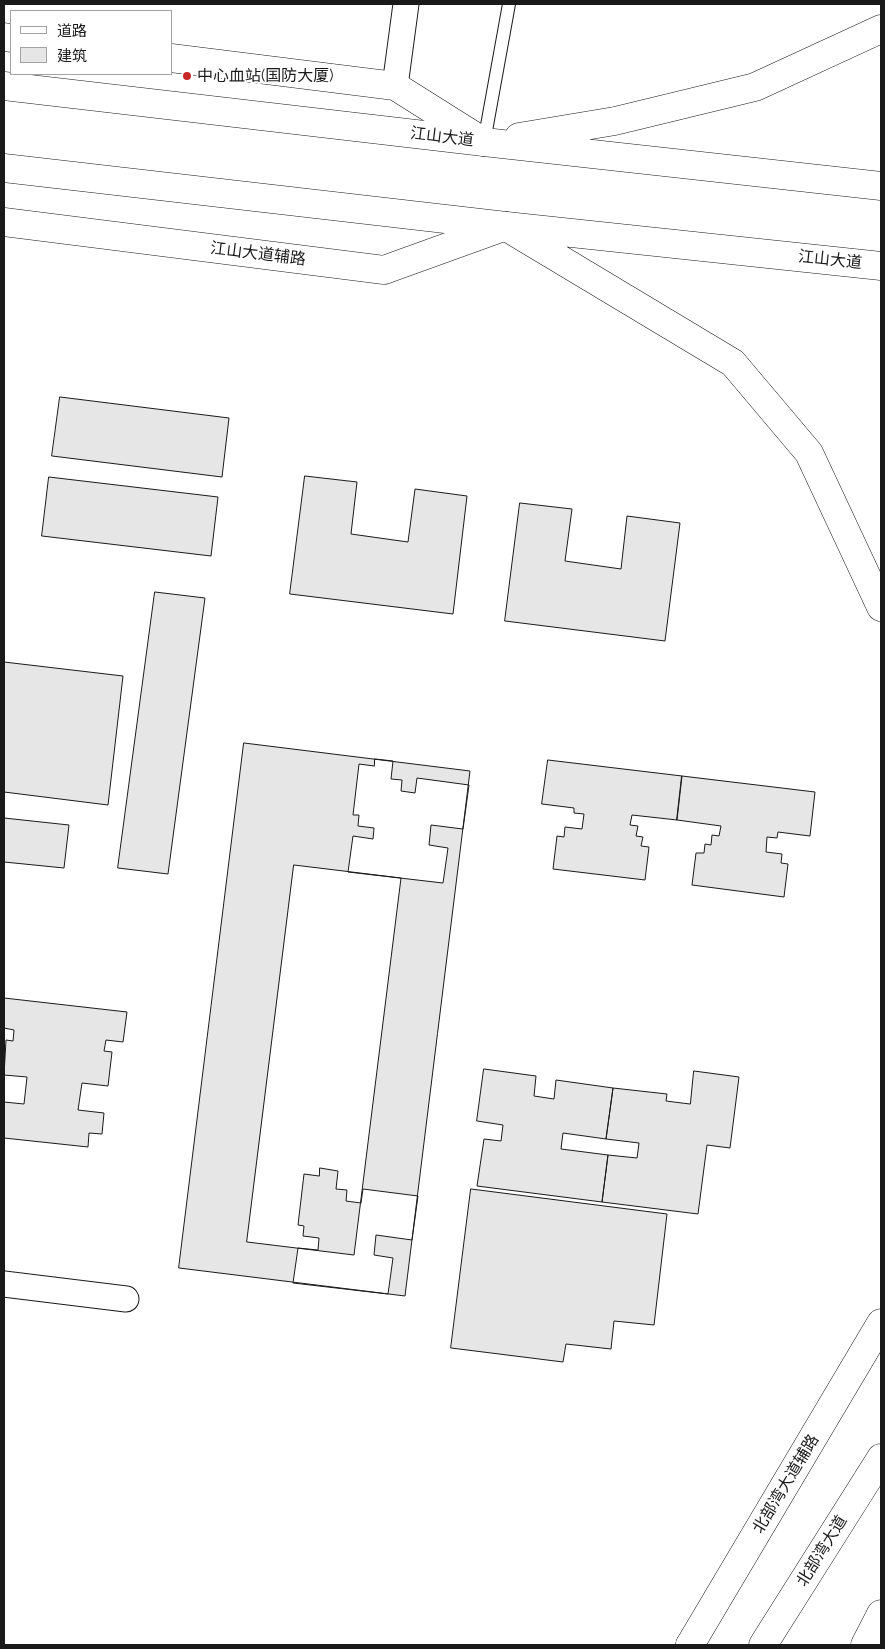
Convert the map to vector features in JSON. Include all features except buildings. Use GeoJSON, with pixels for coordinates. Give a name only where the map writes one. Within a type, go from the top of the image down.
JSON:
{"type":"FeatureCollection","features":[{"type":"Feature","properties":{"kind":"main road"},"geometry":{"type":"LineString","coordinates":[[172,58],[396,86],[484,142],[615,121],[755,88],[881,28]]}},
{"type":"Feature","properties":{"kind":"main road","name":"江山大道"},"geometry":{"type":"LineString","coordinates":[[4,86],[881,186]]}},
{"type":"Feature","properties":{"kind":"main road","name":"江山大道"},"geometry":{"type":"LineString","coordinates":[[4,168],[506,226],[881,266]]}},
{"type":"Feature","properties":{"kind":"main road","name":"江山大道辅路"},"geometry":{"type":"LineString","coordinates":[[4,222],[384,270],[506,226]]}},
{"type":"Feature","properties":{"kind":"main road"},"geometry":{"type":"LineString","coordinates":[[506,226],[733,363],[809,453],[881,606]]}},
{"type":"Feature","properties":{"kind":"main road","name":"北部湾大道辅路"},"geometry":{"type":"LineString","coordinates":[[690,1645],[881,1323]]}},
{"type":"Feature","properties":{"kind":"main road","name":"北部湾大道"},"geometry":{"type":"LineString","coordinates":[[763,1645],[881,1458]]}},
{"type":"Feature","properties":{"kind":"main road"},"geometry":{"type":"LineString","coordinates":[[865,1645],[881,1614]]}},
{"type":"Feature","properties":{"kind":"street"},"geometry":{"type":"LineString","coordinates":[[396,86],[406,4]]}},
{"type":"Feature","properties":{"kind":"street"},"geometry":{"type":"LineString","coordinates":[[4,1284],[126,1299]]}},
{"type":"Feature","properties":{"kind":"lane"},"geometry":{"type":"LineString","coordinates":[[484,142],[509,4]]}},
{"type":"Feature","properties":{"kind":"place","name":"中心血站(国防大厦)"},"geometry":{"type":"Point","coordinates":[187,76]}}]}
